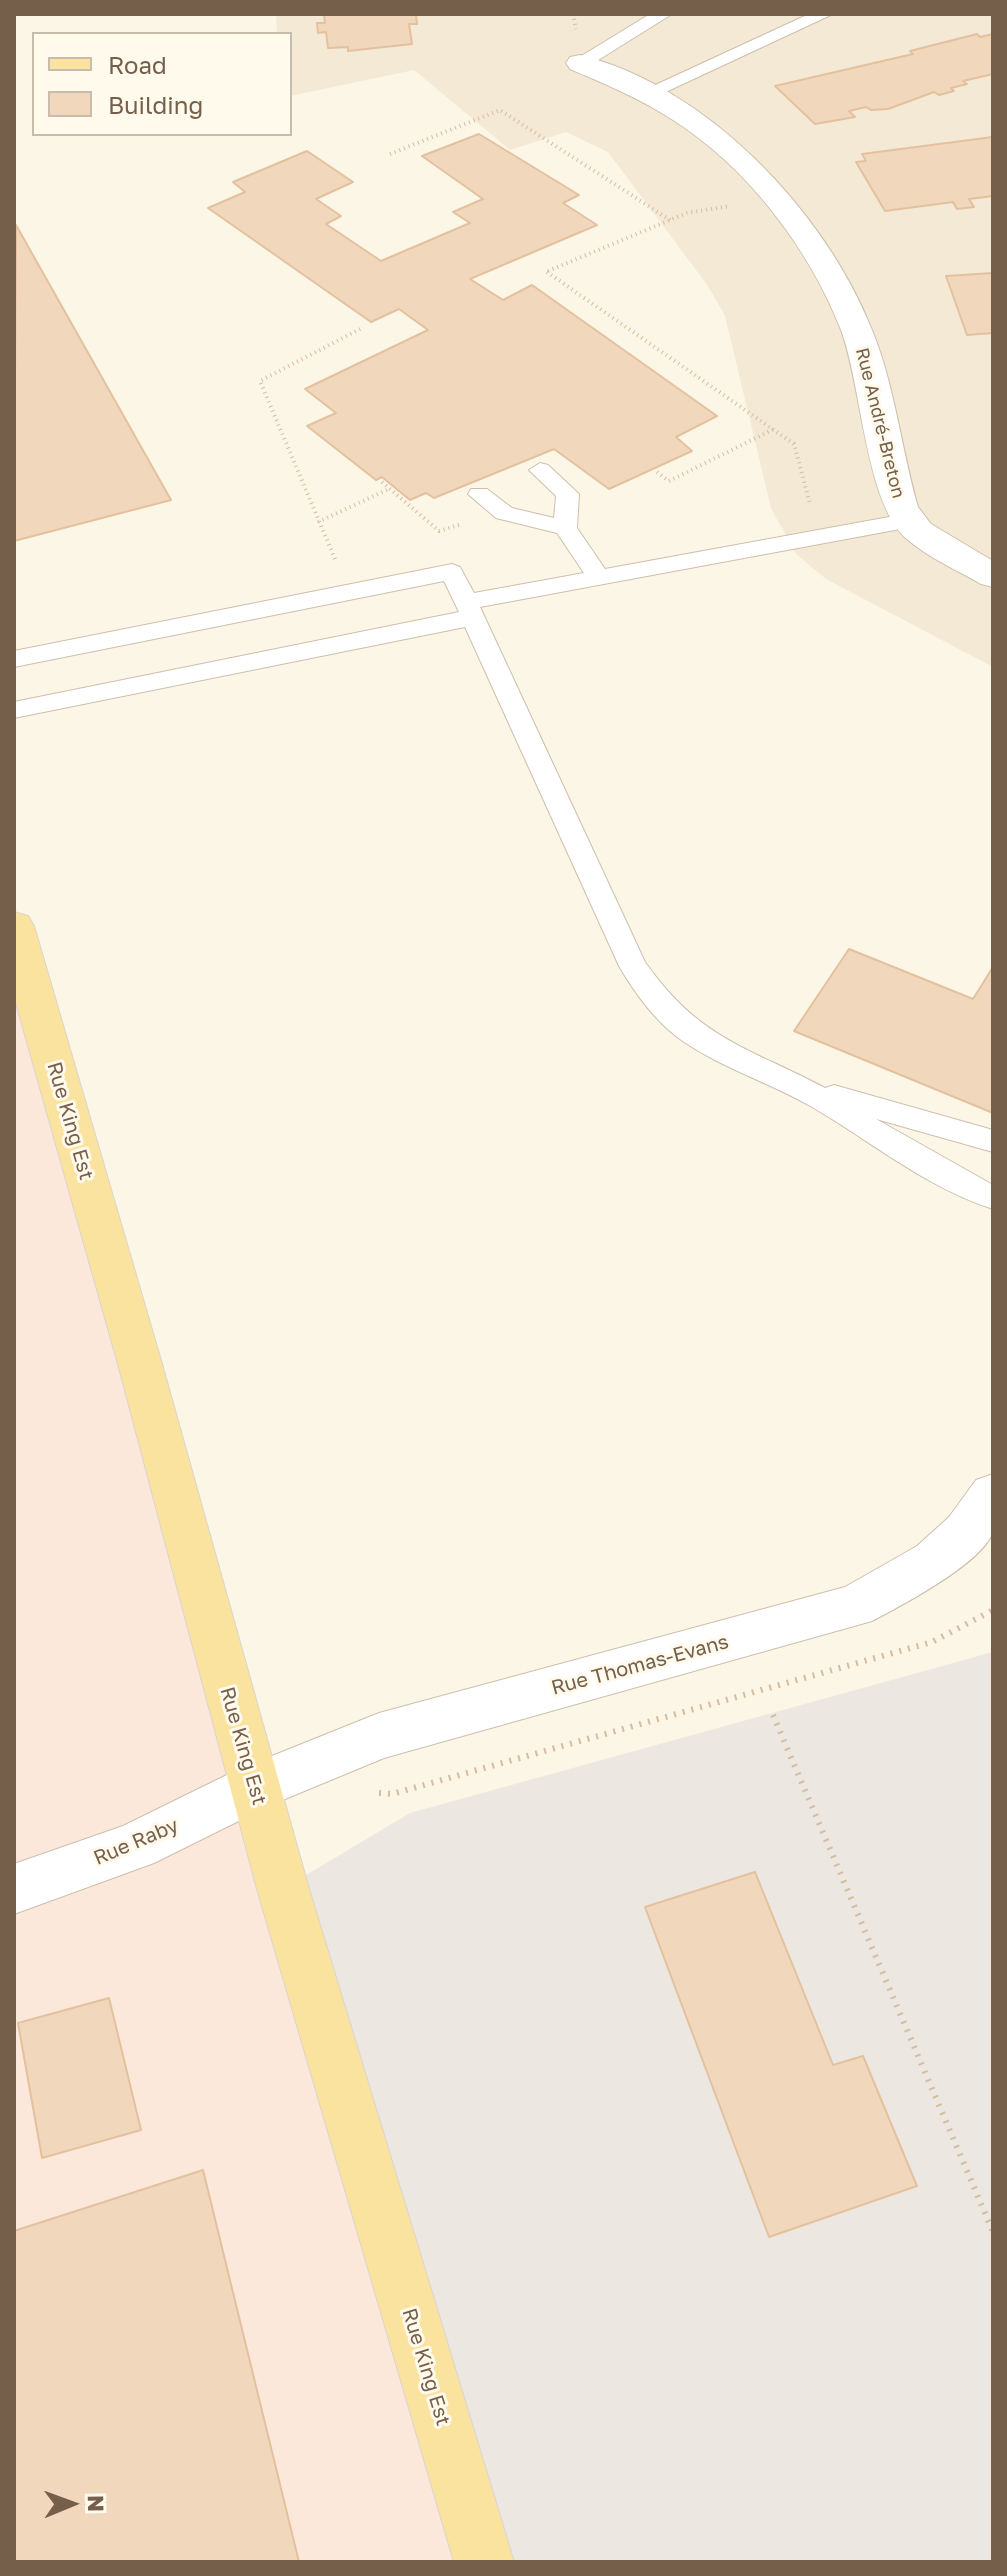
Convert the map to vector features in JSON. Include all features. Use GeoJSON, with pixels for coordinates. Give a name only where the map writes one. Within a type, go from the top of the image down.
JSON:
{"type":"FeatureCollection","features":[{"type":"Feature","properties":{"kind":"main road","name":"Rue King Est"},"geometry":{"type":"LineString","coordinates":[[14,926],[140,1364],[255,1787],[484,2562]]}},
{"type":"Feature","properties":{"kind":"street","name":"Rue André-Breton"},"geometry":{"type":"LineString","coordinates":[[580,63],[648,93],[719,140],[795,220],[820,258],[857,329],[901,508],[919,532],[956,557],[993,576]]}},
{"type":"Feature","properties":{"kind":"street","name":"Rue Thomas-Evans"},"geometry":{"type":"LineString","coordinates":[[255,1787],[379,1736],[855,1606],[903,1582],[948,1552],[982,1513],[993,1494]]}},
{"type":"Feature","properties":{"kind":"street","name":"Rue Raby"},"geometry":{"type":"LineString","coordinates":[[14,1889],[136,1846],[255,1787]]}},
{"type":"Feature","properties":{"kind":"lane"},"geometry":{"type":"LineString","coordinates":[[580,63],[663,14]]}},
{"type":"Feature","properties":{"kind":"lane"},"geometry":{"type":"LineString","coordinates":[[648,93],[824,14]]}},
{"type":"Feature","properties":{"kind":"lane"},"geometry":{"type":"LineString","coordinates":[[540,470],[568,494],[565,528],[599,578]]}},
{"type":"Feature","properties":{"kind":"lane"},"geometry":{"type":"LineString","coordinates":[[479,494],[504,513],[565,528]]}},
{"type":"Feature","properties":{"kind":"lane"},"geometry":{"type":"LineString","coordinates":[[14,710],[294,653],[599,578],[911,520]]}},
{"type":"Feature","properties":{"kind":"lane"},"geometry":{"type":"LineString","coordinates":[[14,659],[452,572],[633,966],[657,1000],[687,1030],[722,1052],[797,1086],[962,1186],[993,1198]]}},
{"type":"Feature","properties":{"kind":"lane"},"geometry":{"type":"LineString","coordinates":[[278,607],[294,653]]}},
{"type":"Feature","properties":{"kind":"lane"},"geometry":{"type":"LineString","coordinates":[[797,1086],[993,1141]]}},
{"type":"Feature","properties":{"kind":"path"},"geometry":{"type":"LineString","coordinates":[[390,154],[500,110],[670,220]]}},
{"type":"Feature","properties":{"kind":"path"},"geometry":{"type":"LineString","coordinates":[[774,199],[687,213],[547,272],[794,444],[812,514],[825,536]]}},
{"type":"Feature","properties":{"kind":"path"},"geometry":{"type":"LineString","coordinates":[[337,563],[260,381],[360,329]]}},
{"type":"Feature","properties":{"kind":"path"},"geometry":{"type":"LineString","coordinates":[[657,472],[669,481],[774,429]]}},
{"type":"Feature","properties":{"kind":"path"},"geometry":{"type":"LineString","coordinates":[[382,482],[439,531],[504,513]]}},
{"type":"Feature","properties":{"kind":"path"},"geometry":{"type":"LineString","coordinates":[[318,522],[389,489]]}},
{"type":"Feature","properties":{"kind":"path"},"geometry":{"type":"LineString","coordinates":[[773,1715],[993,2232]]}},
{"type":"Feature","properties":{"kind":"shaded area"},"geometry":{"type":"Polygon","coordinates":[[[276,14],[993,14],[993,667],[826,579],[796,554],[771,508],[725,316],[708,286],[608,152],[566,132],[510,150],[414,70],[292,96],[292,32],[277,32],[276,14]]]}},
{"type":"Feature","properties":{"kind":"shaded area"},"geometry":{"type":"Polygon","coordinates":[[[14,926],[484,2562],[14,2562],[14,926]]]}},
{"type":"Feature","properties":{"kind":"shaded area"},"geometry":{"type":"Polygon","coordinates":[[[993,1652],[993,2562],[484,2562],[283,1889],[410,1813],[993,1652]]]}},
{"type":"Feature","properties":{"kind":"building"},"geometry":{"type":"Polygon","coordinates":[[[324,14],[416,15],[417,24],[409,24],[412,44],[348,51],[348,47],[328,48],[326,32],[318,33],[317,23],[325,23],[324,14]]]}},
{"type":"Feature","properties":{"kind":"building"},"geometry":{"type":"Polygon","coordinates":[[[977,34],[980,37],[993,34],[993,74],[963,81],[967,84],[951,88],[954,91],[939,95],[934,92],[888,109],[871,110],[866,107],[849,111],[855,117],[815,124],[775,86],[913,54],[910,51],[977,34]]]}},
{"type":"Feature","properties":{"kind":"building"},"geometry":{"type":"Polygon","coordinates":[[[479,134],[579,195],[563,203],[597,225],[470,279],[503,300],[532,285],[717,416],[676,437],[692,451],[609,489],[554,449],[434,498],[426,493],[410,500],[382,477],[376,480],[307,426],[336,413],[305,389],[428,330],[399,309],[371,322],[208,208],[245,192],[233,182],[307,151],[353,182],[316,199],[341,216],[326,224],[381,261],[470,223],[453,212],[483,199],[422,156],[479,134]]]}},
{"type":"Feature","properties":{"kind":"building"},"geometry":{"type":"Polygon","coordinates":[[[993,137],[993,196],[969,199],[974,207],[957,209],[953,202],[885,211],[856,162],[866,161],[862,154],[993,137]]]}},
{"type":"Feature","properties":{"kind":"building"},"geometry":{"type":"Polygon","coordinates":[[[16,225],[171,500],[14,541],[16,225]]]}},
{"type":"Feature","properties":{"kind":"building"},"geometry":{"type":"Polygon","coordinates":[[[993,273],[993,333],[967,335],[946,276],[993,273]]]}},
{"type":"Feature","properties":{"kind":"building"},"geometry":{"type":"Polygon","coordinates":[[[849,949],[973,999],[993,967],[993,1113],[794,1031],[849,949]]]}},
{"type":"Feature","properties":{"kind":"building"},"geometry":{"type":"Polygon","coordinates":[[[755,1872],[833,2065],[863,2056],[917,2186],[769,2237],[645,1907],[755,1872]]]}},
{"type":"Feature","properties":{"kind":"building"},"geometry":{"type":"Polygon","coordinates":[[[109,1998],[141,2130],[42,2158],[18,2023],[109,1998]]]}},
{"type":"Feature","properties":{"kind":"building"},"geometry":{"type":"Polygon","coordinates":[[[203,2170],[299,2562],[14,2562],[14,2231],[203,2170]]]}}]}
